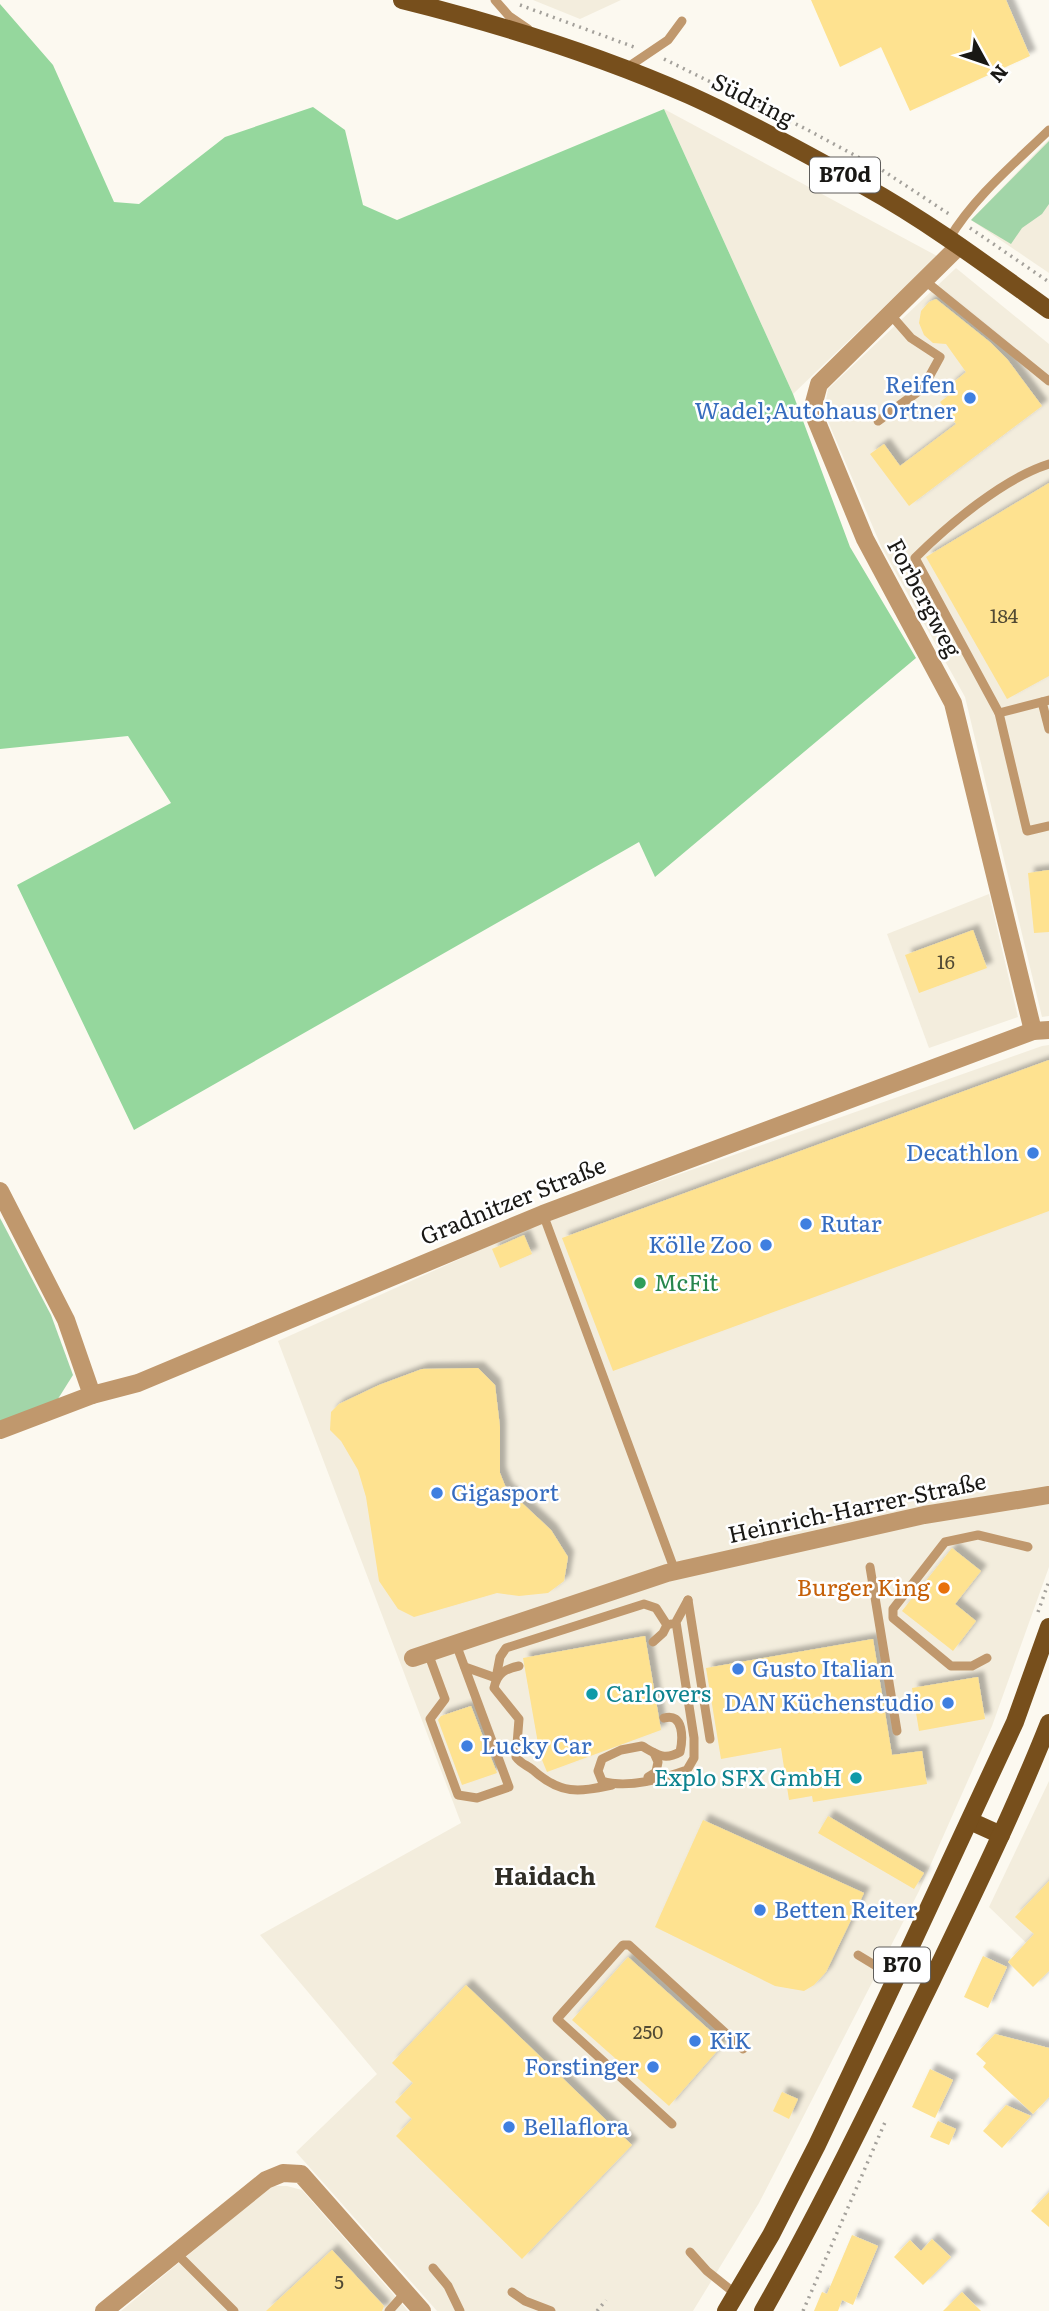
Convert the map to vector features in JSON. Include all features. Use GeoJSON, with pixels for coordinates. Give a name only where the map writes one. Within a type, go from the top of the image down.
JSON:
{"type":"FeatureCollection","features":[{"type":"Feature","properties":{"kind":"main road","name":"Südring"},"geometry":{"type":"LineString","coordinates":[[405,0],[543,41],[624,69],[738,118],[866,187],[954,243],[1049,310]]}},
{"type":"Feature","properties":{"kind":"main road","name":"B70"},"geometry":{"type":"LineString","coordinates":[[726,2311],[771,2235],[817,2145],[896,1978],[1015,1722],[1049,1628]]}},
{"type":"Feature","properties":{"kind":"main road"},"geometry":{"type":"LineString","coordinates":[[1015,1722],[1046,1730]]}},
{"type":"Feature","properties":{"kind":"main road","name":"B70"},"geometry":{"type":"LineString","coordinates":[[763,2311],[844,2160],[1001,1835],[1046,1730]]}},
{"type":"Feature","properties":{"kind":"main road"},"geometry":{"type":"LineString","coordinates":[[970,1821],[1001,1835]]}},
{"type":"Feature","properties":{"kind":"main road"},"geometry":{"type":"LineString","coordinates":[[896,1978],[925,1993]]}},
{"type":"Feature","properties":{"kind":"main road"},"geometry":{"type":"LineString","coordinates":[[817,2145],[844,2160]]}},
{"type":"Feature","properties":{"kind":"main road"},"geometry":{"type":"LineString","coordinates":[[737,2295],[751,2311]]}},
{"type":"Feature","properties":{"kind":"street","name":"Forbergweg"},"geometry":{"type":"LineString","coordinates":[[954,243],[925,280],[819,384],[812,410],[864,539],[953,702],[1041,1031]]}},
{"type":"Feature","properties":{"kind":"street","name":"Gradnitzer Straße"},"geometry":{"type":"LineString","coordinates":[[0,1430],[92,1395],[138,1383],[543,1214],[1041,1031]]}},
{"type":"Feature","properties":{"kind":"street"},"geometry":{"type":"LineString","coordinates":[[0,1191],[66,1320],[92,1395]]}},
{"type":"Feature","properties":{"kind":"street","name":"Heinrich-Harrer-Straße"},"geometry":{"type":"LineString","coordinates":[[420,1656],[675,1571],[924,1515],[1049,1495]]}},
{"type":"Feature","properties":{"kind":"street"},"geometry":{"type":"LineString","coordinates":[[104,2311],[266,2180],[283,2173],[301,2174],[422,2311]]}},
{"type":"Feature","properties":{"kind":"lane"},"geometry":{"type":"LineString","coordinates":[[495,0],[509,16],[543,41]]}},
{"type":"Feature","properties":{"kind":"lane"},"geometry":{"type":"LineString","coordinates":[[624,69],[668,40],[682,21]]}},
{"type":"Feature","properties":{"kind":"lane"},"geometry":{"type":"LineString","coordinates":[[954,243],[960,221],[986,191],[1049,130]]}},
{"type":"Feature","properties":{"kind":"lane"},"geometry":{"type":"LineString","coordinates":[[925,280],[1049,381]]}},
{"type":"Feature","properties":{"kind":"lane"},"geometry":{"type":"LineString","coordinates":[[878,421],[923,388],[940,357],[911,338],[890,314]]}},
{"type":"Feature","properties":{"kind":"lane"},"geometry":{"type":"LineString","coordinates":[[1049,464],[985,500],[946,527],[915,558],[999,713],[1027,831],[1049,826]]}},
{"type":"Feature","properties":{"kind":"lane"},"geometry":{"type":"LineString","coordinates":[[999,713],[1045,701],[1049,729]]}},
{"type":"Feature","properties":{"kind":"lane"},"geometry":{"type":"LineString","coordinates":[[543,1214],[675,1571]]}},
{"type":"Feature","properties":{"kind":"lane"},"geometry":{"type":"LineString","coordinates":[[987,1658],[972,1666],[951,1665],[893,1618],[893,1609],[946,1542],[978,1535],[1028,1547]]}},
{"type":"Feature","properties":{"kind":"lane"},"geometry":{"type":"LineString","coordinates":[[870,1567],[897,1731]]}},
{"type":"Feature","properties":{"kind":"lane"},"geometry":{"type":"LineString","coordinates":[[653,1642],[671,1624],[688,1600],[710,1739]]}},
{"type":"Feature","properties":{"kind":"lane"},"geometry":{"type":"LineString","coordinates":[[644,1604],[656,1608],[671,1624],[694,1738],[694,1758],[687,1770],[583,1791],[564,1790],[522,1765],[516,1757],[519,1719],[494,1688],[500,1657],[506,1648],[644,1604]]}},
{"type":"Feature","properties":{"kind":"lane"},"geometry":{"type":"LineString","coordinates":[[420,1656],[445,1699],[430,1718],[458,1795],[477,1798],[509,1787],[456,1644]]}},
{"type":"Feature","properties":{"kind":"lane"},"geometry":{"type":"LineString","coordinates":[[496,1678],[506,1669],[519,1666]]}},
{"type":"Feature","properties":{"kind":"lane"},"geometry":{"type":"LineString","coordinates":[[465,1667],[496,1678]]}},
{"type":"Feature","properties":{"kind":"lane"},"geometry":{"type":"LineString","coordinates":[[614,1785],[602,1781],[598,1771],[602,1759],[621,1750],[642,1746],[661,1757],[671,1757],[680,1752],[683,1739],[680,1727],[676,1719],[670,1716],[664,1718]]}},
{"type":"Feature","properties":{"kind":"lane"},"geometry":{"type":"LineString","coordinates":[[644,1780],[656,1772],[658,1762],[654,1753]]}},
{"type":"Feature","properties":{"kind":"lane"},"geometry":{"type":"LineString","coordinates":[[672,2124],[557,2019],[624,1945],[629,1945],[743,2049]]}},
{"type":"Feature","properties":{"kind":"lane"},"geometry":{"type":"LineString","coordinates":[[858,1955],[896,1978]]}},
{"type":"Feature","properties":{"kind":"lane"},"geometry":{"type":"LineString","coordinates":[[690,2252],[707,2271],[737,2295]]}},
{"type":"Feature","properties":{"kind":"lane"},"geometry":{"type":"LineString","coordinates":[[176,2253],[234,2311]]}},
{"type":"Feature","properties":{"kind":"lane"},"geometry":{"type":"LineString","coordinates":[[433,2267],[448,2286],[460,2311]]}},
{"type":"Feature","properties":{"kind":"lane"},"geometry":{"type":"LineString","coordinates":[[512,2292],[551,2311]]}},
{"type":"Feature","properties":{"kind":"lane"},"geometry":{"type":"LineString","coordinates":[[390,2311],[405,2293]]}},
{"type":"Feature","properties":{"kind":"path"},"geometry":{"type":"LineString","coordinates":[[597,2311],[606,2300]]}},
{"type":"Feature","properties":{"kind":"shaded area"},"geometry":{"type":"Polygon","coordinates":[[[533,0],[621,0],[580,19],[533,0]]]}},
{"type":"Feature","properties":{"kind":"shaded area"},"geometry":{"type":"Polygon","coordinates":[[[664,109],[937,256],[793,394],[664,109]]]}},
{"type":"Feature","properties":{"kind":"shaded area"},"geometry":{"type":"Polygon","coordinates":[[[1049,139],[1049,273],[971,220],[1049,139]]]}},
{"type":"Feature","properties":{"kind":"shaded area"},"geometry":{"type":"Polygon","coordinates":[[[956,268],[1049,344],[1049,1016],[1042,1017],[965,697],[881,546],[824,412],[828,389],[956,268]]]}},
{"type":"Feature","properties":{"kind":"shaded area"},"geometry":{"type":"Polygon","coordinates":[[[989,894],[1018,1017],[929,1048],[887,934],[989,894]]]}},
{"type":"Feature","properties":{"kind":"shaded area"},"geometry":{"type":"Polygon","coordinates":[[[1049,1045],[1049,1567],[992,1726],[919,1891],[759,2203],[693,2311],[437,2311],[296,2152],[377,2074],[260,1935],[461,1823],[278,1341],[533,1226],[1049,1045]]]}},
{"type":"Feature","properties":{"kind":"shaded area"},"geometry":{"type":"Polygon","coordinates":[[[1049,1781],[1049,1965],[989,1907],[1049,1781]]]}},
{"type":"Feature","properties":{"kind":"shaded area"},"geometry":{"type":"Polygon","coordinates":[[[271,2186],[302,2190],[408,2311],[121,2311],[271,2186]]]}},
{"type":"Feature","properties":{"kind":"green space"},"geometry":{"type":"Polygon","coordinates":[[[0,4],[53,65],[114,202],[139,204],[225,137],[313,107],[345,130],[363,205],[397,220],[664,109],[793,394],[850,547],[916,658],[655,877],[639,842],[134,1130],[17,885],[171,803],[128,736],[0,749],[0,4]]]}},
{"type":"Feature","properties":{"kind":"green space"},"geometry":{"type":"Polygon","coordinates":[[[1049,141],[1049,204],[1042,214],[1022,228],[1011,244],[971,220],[1049,141]]]}},
{"type":"Feature","properties":{"kind":"green space"},"geometry":{"type":"Polygon","coordinates":[[[0,1218],[51,1315],[73,1375],[56,1402],[0,1424],[0,1218]]]}},
{"type":"Feature","properties":{"kind":"building"},"geometry":{"type":"Polygon","coordinates":[[[811,0],[1006,0],[1030,56],[910,111],[881,47],[840,67],[811,0]]]}},
{"type":"Feature","properties":{"kind":"building"},"geometry":{"type":"Polygon","coordinates":[[[936,299],[1007,359],[1042,406],[909,506],[870,454],[884,444],[900,466],[956,424],[940,402],[953,392],[949,386],[966,372],[946,344],[933,343],[924,335],[919,323],[921,311],[936,299]]]}},
{"type":"Feature","properties":{"kind":"building"},"geometry":{"type":"Polygon","coordinates":[[[1049,483],[1049,676],[1007,699],[926,557],[1049,483]]]}},
{"type":"Feature","properties":{"kind":"building"},"geometry":{"type":"Polygon","coordinates":[[[1049,870],[1049,932],[1034,933],[1028,873],[1049,870]]]}},
{"type":"Feature","properties":{"kind":"building"},"geometry":{"type":"Polygon","coordinates":[[[973,930],[987,968],[919,993],[905,955],[973,930]]]}},
{"type":"Feature","properties":{"kind":"building","name":"Rutar"},"geometry":{"type":"Polygon","coordinates":[[[1049,1060],[1049,1211],[613,1371],[562,1238],[1049,1060]]]}},
{"type":"Feature","properties":{"kind":"building"},"geometry":{"type":"Polygon","coordinates":[[[524,1235],[532,1254],[500,1268],[492,1249],[524,1235]]]}},
{"type":"Feature","properties":{"kind":"building","name":"Gigasport"},"geometry":{"type":"Polygon","coordinates":[[[478,1368],[495,1385],[500,1427],[500,1473],[506,1488],[551,1530],[568,1557],[564,1581],[548,1593],[519,1596],[497,1593],[414,1617],[398,1609],[379,1581],[366,1497],[358,1470],[341,1441],[330,1430],[331,1412],[339,1404],[379,1385],[422,1369],[478,1368]]]}},
{"type":"Feature","properties":{"kind":"building","name":"Burger King"},"geometry":{"type":"Polygon","coordinates":[[[952,1548],[981,1571],[955,1604],[976,1621],[953,1651],[902,1611],[952,1548]]]}},
{"type":"Feature","properties":{"kind":"building","name":"Carlovers"},"geometry":{"type":"Polygon","coordinates":[[[645,1636],[661,1730],[547,1772],[540,1755],[523,1658],[645,1636]]]}},
{"type":"Feature","properties":{"kind":"building"},"geometry":{"type":"Polygon","coordinates":[[[873,1639],[892,1755],[922,1751],[927,1784],[813,1802],[812,1796],[789,1800],[781,1748],[721,1759],[706,1668],[873,1639]]]}},
{"type":"Feature","properties":{"kind":"building","name":"DAN Küchenstudio"},"geometry":{"type":"Polygon","coordinates":[[[978,1677],[985,1719],[919,1731],[912,1688],[978,1677]]]}},
{"type":"Feature","properties":{"kind":"building","name":"Lucky Car"},"geometry":{"type":"Polygon","coordinates":[[[471,1706],[497,1773],[462,1785],[438,1720],[441,1716],[471,1706]]]}},
{"type":"Feature","properties":{"kind":"building"},"geometry":{"type":"Polygon","coordinates":[[[828,1816],[924,1873],[914,1889],[818,1833],[828,1816]]]}},
{"type":"Feature","properties":{"kind":"building","name":"Betten Reiter"},"geometry":{"type":"Polygon","coordinates":[[[703,1820],[864,1893],[826,1972],[814,1985],[804,1991],[775,1986],[655,1927],[703,1820]]]}},
{"type":"Feature","properties":{"kind":"building"},"geometry":{"type":"Polygon","coordinates":[[[1049,1881],[1049,1971],[1033,1987],[1008,1962],[1034,1934],[1015,1917],[1049,1881]]]}},
{"type":"Feature","properties":{"kind":"building"},"geometry":{"type":"Polygon","coordinates":[[[983,1956],[1007,1967],[988,2008],[964,1997],[983,1956]]]}},
{"type":"Feature","properties":{"kind":"building"},"geometry":{"type":"Polygon","coordinates":[[[628,1957],[724,2043],[669,2106],[572,2020],[628,1957]]]}},
{"type":"Feature","properties":{"kind":"building","name":"Bellaflora"},"geometry":{"type":"Polygon","coordinates":[[[466,1985],[632,2145],[522,2259],[396,2136],[412,2119],[395,2102],[413,2083],[392,2063],[466,1985]]]}},
{"type":"Feature","properties":{"kind":"building"},"geometry":{"type":"Polygon","coordinates":[[[995,2034],[1049,2048],[1049,2097],[1033,2114],[983,2067],[986,2063],[976,2054],[995,2034]]]}},
{"type":"Feature","properties":{"kind":"building"},"geometry":{"type":"Polygon","coordinates":[[[930,2069],[953,2080],[935,2118],[912,2107],[930,2069]]]}},
{"type":"Feature","properties":{"kind":"building"},"geometry":{"type":"Polygon","coordinates":[[[782,2092],[798,2099],[789,2119],[773,2111],[782,2092]]]}},
{"type":"Feature","properties":{"kind":"building"},"geometry":{"type":"Polygon","coordinates":[[[1006,2105],[1031,2116],[1002,2148],[983,2131],[1006,2105]]]}},
{"type":"Feature","properties":{"kind":"building"},"geometry":{"type":"Polygon","coordinates":[[[938,2121],[956,2129],[949,2145],[930,2137],[938,2121]]]}},
{"type":"Feature","properties":{"kind":"building"},"geometry":{"type":"Polygon","coordinates":[[[1049,2192],[1049,2227],[1031,2211],[1049,2192]]]}},
{"type":"Feature","properties":{"kind":"building"},"geometry":{"type":"Polygon","coordinates":[[[852,2235],[878,2246],[853,2305],[842,2300],[838,2311],[814,2311],[822,2292],[827,2294],[852,2235]]]}},
{"type":"Feature","properties":{"kind":"building"},"geometry":{"type":"Polygon","coordinates":[[[932,2239],[951,2257],[923,2285],[894,2257],[910,2240],[921,2251],[932,2239]]]}},
{"type":"Feature","properties":{"kind":"building"},"geometry":{"type":"Polygon","coordinates":[[[332,2250],[384,2306],[382,2311],[266,2311],[332,2250]]]}},
{"type":"Feature","properties":{"kind":"building"},"geometry":{"type":"Polygon","coordinates":[[[962,2292],[981,2311],[943,2311],[962,2292]]]}},
{"type":"Feature","properties":{"kind":"place","name":"Reifen Wadel;Autohaus Ortner"},"geometry":{"type":"Point","coordinates":[970,398]}},
{"type":"Feature","properties":{"kind":"place","name":"Decathlon"},"geometry":{"type":"Point","coordinates":[1033,1153]}},
{"type":"Feature","properties":{"kind":"place","name":"Rutar"},"geometry":{"type":"Point","coordinates":[806,1224]}},
{"type":"Feature","properties":{"kind":"place","name":"Kölle Zoo"},"geometry":{"type":"Point","coordinates":[766,1245]}},
{"type":"Feature","properties":{"kind":"place","name":"McFit"},"geometry":{"type":"Point","coordinates":[640,1283]}},
{"type":"Feature","properties":{"kind":"place","name":"Gigasport"},"geometry":{"type":"Point","coordinates":[437,1493]}},
{"type":"Feature","properties":{"kind":"place","name":"Burger King"},"geometry":{"type":"Point","coordinates":[944,1588]}},
{"type":"Feature","properties":{"kind":"place","name":"Gusto Italian"},"geometry":{"type":"Point","coordinates":[738,1669]}},
{"type":"Feature","properties":{"kind":"place","name":"Carlovers"},"geometry":{"type":"Point","coordinates":[592,1694]}},
{"type":"Feature","properties":{"kind":"place","name":"DAN Küchenstudio"},"geometry":{"type":"Point","coordinates":[948,1703]}},
{"type":"Feature","properties":{"kind":"place","name":"Lucky Car"},"geometry":{"type":"Point","coordinates":[467,1746]}},
{"type":"Feature","properties":{"kind":"place","name":"Explo SFX GmbH"},"geometry":{"type":"Point","coordinates":[856,1778]}},
{"type":"Feature","properties":{"kind":"place","name":"Betten Reiter"},"geometry":{"type":"Point","coordinates":[760,1910]}},
{"type":"Feature","properties":{"kind":"place","name":"KiK"},"geometry":{"type":"Point","coordinates":[695,2041]}},
{"type":"Feature","properties":{"kind":"place","name":"Forstinger"},"geometry":{"type":"Point","coordinates":[653,2067]}},
{"type":"Feature","properties":{"kind":"place","name":"Bellaflora"},"geometry":{"type":"Point","coordinates":[509,2127]}},
{"type":"Feature","properties":{"kind":"district","name":"Haidach"},"geometry":{"type":"Point","coordinates":[545,1877]}}]}
